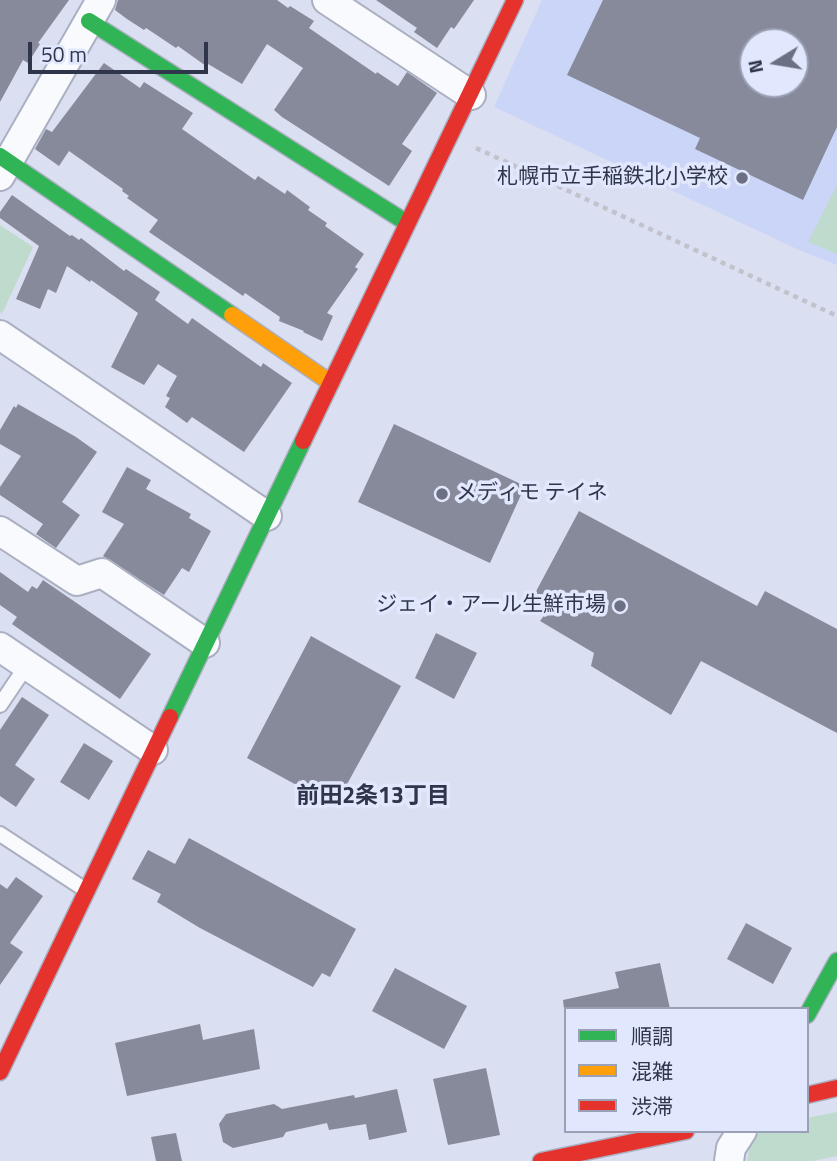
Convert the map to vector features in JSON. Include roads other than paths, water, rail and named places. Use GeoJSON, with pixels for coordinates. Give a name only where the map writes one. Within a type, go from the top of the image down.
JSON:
{"type":"FeatureCollection","features":[{"type":"Feature","properties":{"kind":"street"},"geometry":{"type":"LineString","coordinates":[[327,0],[471,95]]}},
{"type":"Feature","properties":{"kind":"street"},"geometry":{"type":"LineString","coordinates":[[0,1072],[7,1038],[85,890],[515,0]]}},
{"type":"Feature","properties":{"kind":"street"},"geometry":{"type":"LineString","coordinates":[[331,383],[3,165],[95,10],[407,223]]}},
{"type":"Feature","properties":{"kind":"street"},"geometry":{"type":"LineString","coordinates":[[0,335],[267,516]]}},
{"type":"Feature","properties":{"kind":"street"},"geometry":{"type":"LineString","coordinates":[[0,531],[77,581],[102,573],[205,643]]}},
{"type":"Feature","properties":{"kind":"street"},"geometry":{"type":"LineString","coordinates":[[0,647],[153,750]]}},
{"type":"Feature","properties":{"kind":"street"},"geometry":{"type":"LineString","coordinates":[[809,1011],[837,961]]}},
{"type":"Feature","properties":{"kind":"street"},"geometry":{"type":"LineString","coordinates":[[809,1095],[837,1088]]}},
{"type":"Feature","properties":{"kind":"street"},"geometry":{"type":"LineString","coordinates":[[541,1161],[676,1133]]}},
{"type":"Feature","properties":{"kind":"street"},"geometry":{"type":"LineString","coordinates":[[729,1161],[731,1148],[740,1133]]}},
{"type":"Feature","properties":{"kind":"lane"},"geometry":{"type":"LineString","coordinates":[[0,705],[27,665]]}},
{"type":"Feature","properties":{"kind":"lane"},"geometry":{"type":"LineString","coordinates":[[0,834],[85,890]]}},
{"type":"Feature","properties":{"kind":"place","name":"札幌市立手稲鉄北小学校"},"geometry":{"type":"Point","coordinates":[742,178]}},
{"type":"Feature","properties":{"kind":"place","name":"メディモ テイネ"},"geometry":{"type":"Point","coordinates":[442,494]}},
{"type":"Feature","properties":{"kind":"place","name":"ジェイ・アール生鮮市場"},"geometry":{"type":"Point","coordinates":[620,606]}},
{"type":"Feature","properties":{"kind":"district","name":"前田2条13丁目"},"geometry":{"type":"Point","coordinates":[373,797]}}]}
